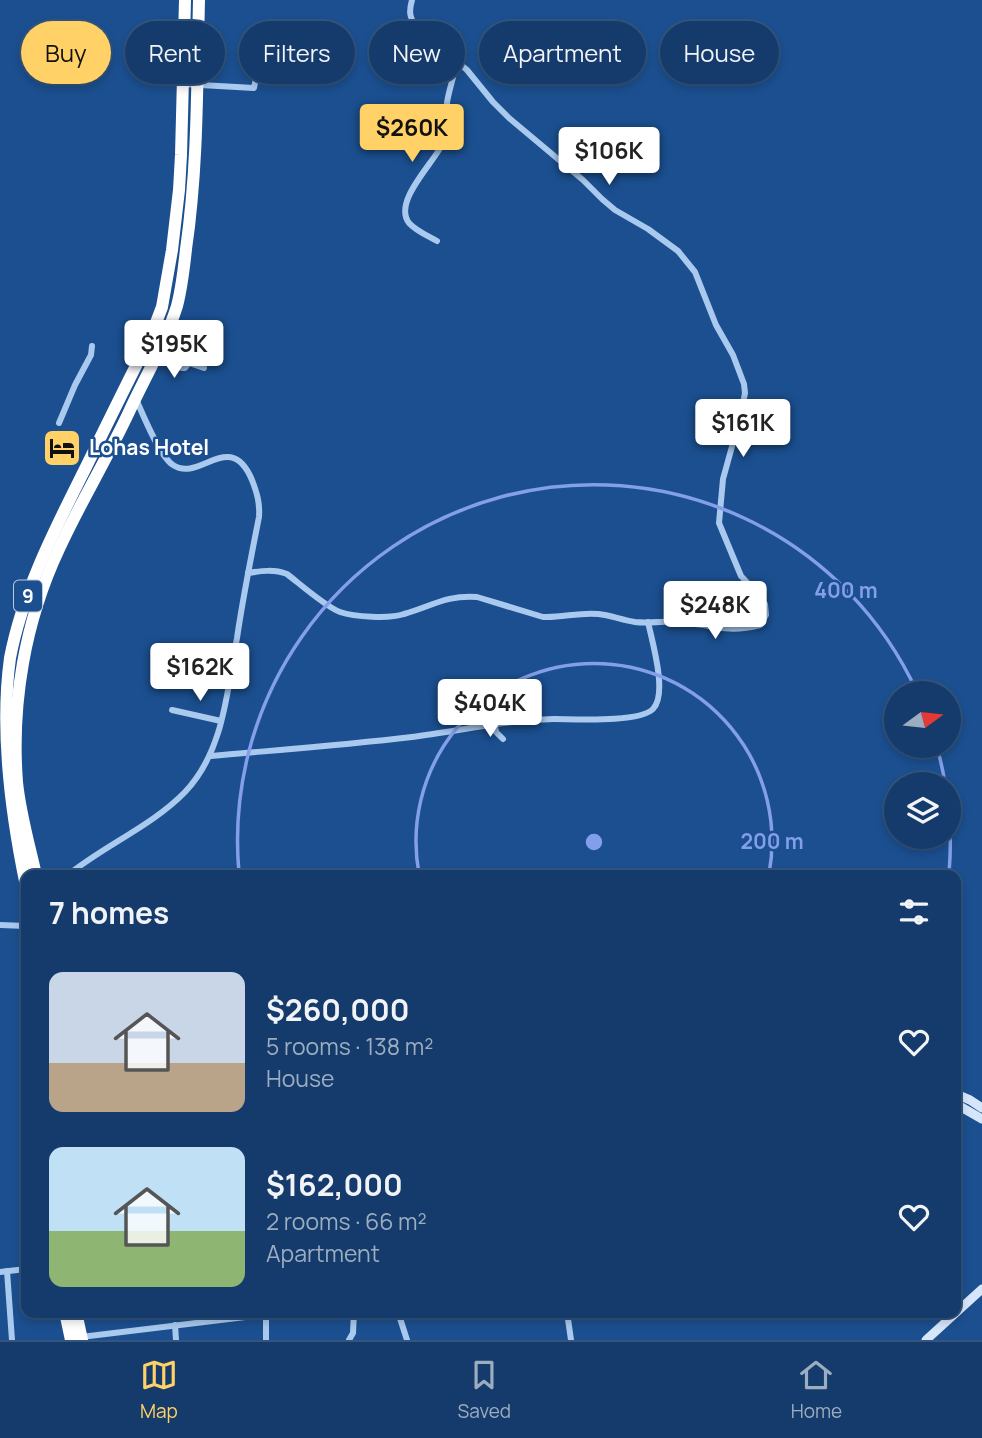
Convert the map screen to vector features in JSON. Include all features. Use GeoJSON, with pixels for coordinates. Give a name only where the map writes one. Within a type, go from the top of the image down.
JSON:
{"type":"FeatureCollection","features":[{"type":"Feature","properties":{"kind":"highway","name":"9"},"geometry":{"type":"LineString","coordinates":[[184,21],[185,0]]}},
{"type":"Feature","properties":{"kind":"highway","name":"9"},"geometry":{"type":"LineString","coordinates":[[10,749],[17,714],[21,668],[40,596],[59,548],[156,358],[181,291],[194,192],[199,0]]}},
{"type":"Feature","properties":{"kind":"highway","name":"9"},"geometry":{"type":"LineString","coordinates":[[27,870],[20,802],[5,711],[9,660],[26,601],[55,528],[151,336],[162,307],[179,190],[183,84]]}},
{"type":"Feature","properties":{"kind":"highway"},"geometry":{"type":"LineString","coordinates":[[162,307],[176,308]]}},
{"type":"Feature","properties":{"kind":"highway","name":"9"},"geometry":{"type":"LineString","coordinates":[[27,860],[33,870]]}},
{"type":"Feature","properties":{"kind":"highway"},"geometry":{"type":"LineString","coordinates":[[68,1318],[78,1339]]}},
{"type":"Feature","properties":{"kind":"highway"},"geometry":{"type":"LineString","coordinates":[[76,1318],[78,1339]]}},
{"type":"Feature","properties":{"kind":"street"},"geometry":{"type":"LineString","coordinates":[[412,0],[410,12],[413,21]]}},
{"type":"Feature","properties":{"kind":"street"},"geometry":{"type":"LineString","coordinates":[[248,573],[276,571],[287,574],[338,611],[366,616],[399,616],[438,601],[469,596],[543,617],[590,614],[635,622],[682,622],[737,630],[761,624],[766,615],[767,609],[763,600],[741,576],[719,523],[723,479],[745,393],[733,355],[716,325],[695,272],[678,251],[660,236],[608,204],[509,118],[465,70]]}},
{"type":"Feature","properties":{"kind":"street"},"geometry":{"type":"LineString","coordinates":[[190,84],[254,88],[255,84]]}},
{"type":"Feature","properties":{"kind":"street"},"geometry":{"type":"LineString","coordinates":[[437,241],[410,224],[405,207],[445,139],[448,101],[453,84]]}},
{"type":"Feature","properties":{"kind":"street"},"geometry":{"type":"LineString","coordinates":[[60,423],[92,346]]}},
{"type":"Feature","properties":{"kind":"street"},"geometry":{"type":"LineString","coordinates":[[156,358],[182,368],[189,363],[204,368]]}},
{"type":"Feature","properties":{"kind":"street"},"geometry":{"type":"LineString","coordinates":[[74,870],[173,804],[197,779],[211,756],[228,688],[260,506],[244,464],[235,458],[220,458],[187,468],[173,465],[164,456],[136,398]]}},
{"type":"Feature","properties":{"kind":"street"},"geometry":{"type":"LineString","coordinates":[[211,756],[413,737],[530,720],[628,719],[653,709],[658,701],[658,674],[648,621]]}},
{"type":"Feature","properties":{"kind":"street"},"geometry":{"type":"LineString","coordinates":[[228,688],[213,670],[212,664],[218,656],[233,658]]}},
{"type":"Feature","properties":{"kind":"street"},"geometry":{"type":"LineString","coordinates":[[172,710],[221,722]]}},
{"type":"Feature","properties":{"kind":"street"},"geometry":{"type":"LineString","coordinates":[[495,724],[496,732],[503,739]]}},
{"type":"Feature","properties":{"kind":"street"},"geometry":{"type":"LineString","coordinates":[[0,925],[21,926]]}},
{"type":"Feature","properties":{"kind":"street"},"geometry":{"type":"LineString","coordinates":[[961,1097],[982,1108]]}},
{"type":"Feature","properties":{"kind":"street"},"geometry":{"type":"LineString","coordinates":[[961,1106],[982,1119]]}},
{"type":"Feature","properties":{"kind":"street"},"geometry":{"type":"LineString","coordinates":[[12,1340],[3,1271],[21,1269]]}},
{"type":"Feature","properties":{"kind":"street"},"geometry":{"type":"LineString","coordinates":[[961,1308],[982,1289]]}},
{"type":"Feature","properties":{"kind":"street"},"geometry":{"type":"LineString","coordinates":[[78,1339],[239,1318]]}},
{"type":"Feature","properties":{"kind":"street"},"geometry":{"type":"LineString","coordinates":[[266,1318],[266,1340]]}},
{"type":"Feature","properties":{"kind":"street"},"geometry":{"type":"LineString","coordinates":[[349,1340],[353,1333],[354,1318]]}},
{"type":"Feature","properties":{"kind":"street"},"geometry":{"type":"LineString","coordinates":[[400,1318],[407,1340]]}},
{"type":"Feature","properties":{"kind":"street"},"geometry":{"type":"LineString","coordinates":[[568,1318],[571,1340]]}},
{"type":"Feature","properties":{"kind":"street"},"geometry":{"type":"LineString","coordinates":[[926,1340],[950,1318]]}},
{"type":"Feature","properties":{"kind":"street"},"geometry":{"type":"LineString","coordinates":[[175,1325],[176,1340]]}},
{"type":"Feature","properties":{"kind":"place","name":"Lohas Hotel"},"geometry":{"type":"Point","coordinates":[62,448]}}]}
